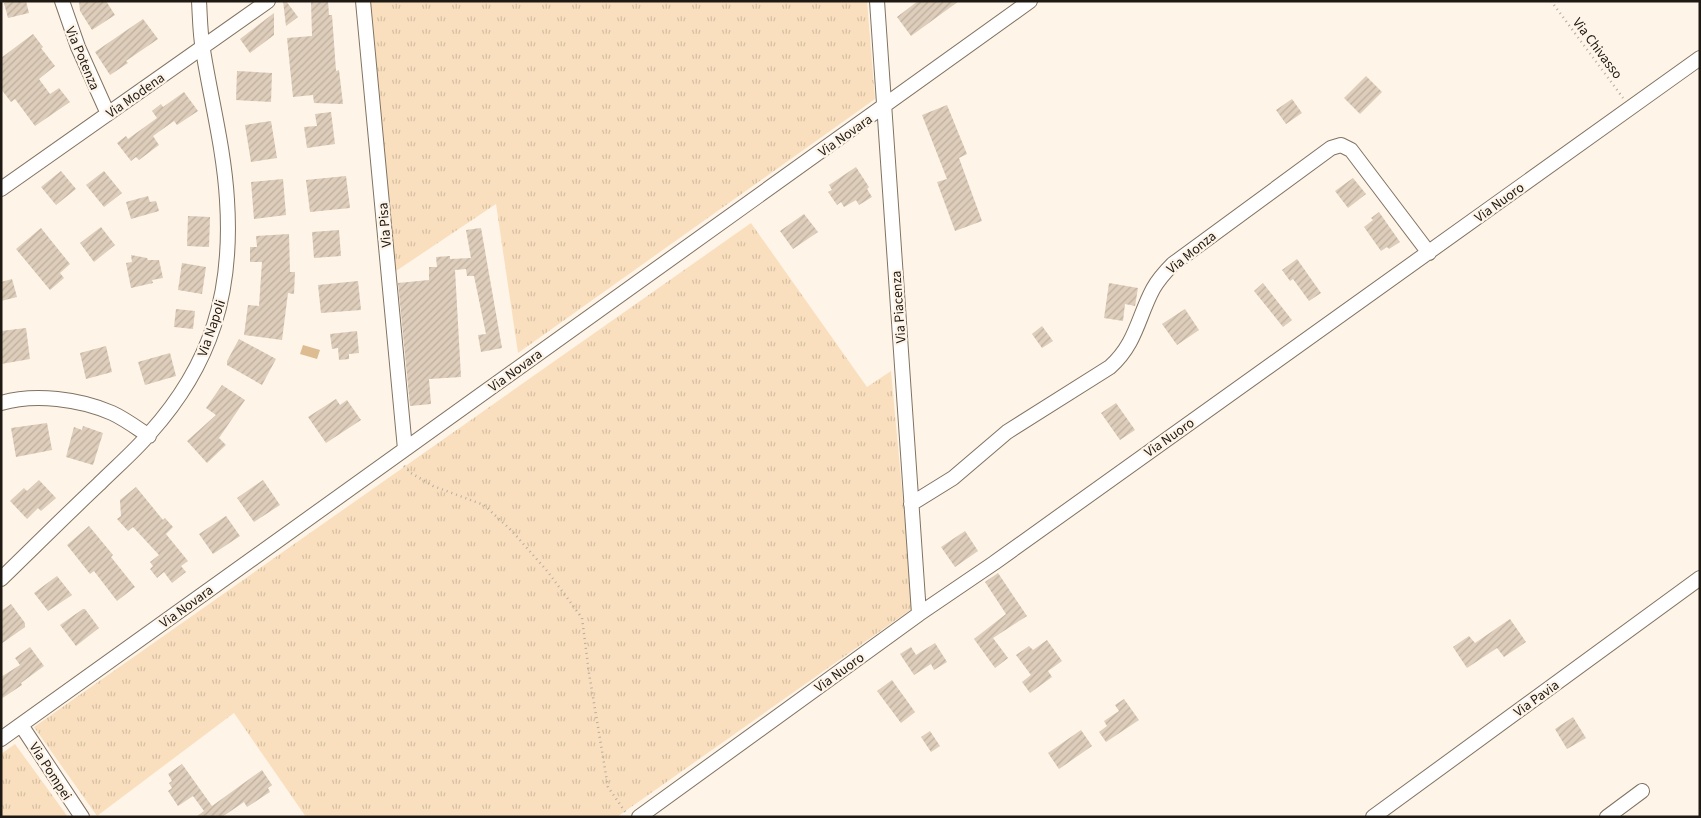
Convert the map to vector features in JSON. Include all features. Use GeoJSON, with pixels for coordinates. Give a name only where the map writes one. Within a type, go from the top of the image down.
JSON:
{"type":"FeatureCollection","features":[{"type":"Feature","properties":{"kind":"street","name":"Via Potenza"},"geometry":{"type":"LineString","coordinates":[[62,1],[72,34],[108,114]]}},
{"type":"Feature","properties":{"kind":"street","name":"Via Napoli"},"geometry":{"type":"LineString","coordinates":[[1,579],[148,436],[177,400],[204,352],[216,321],[226,276],[228,220],[226,184],[202,48],[199,1]]}},
{"type":"Feature","properties":{"kind":"street","name":"Via Modena"},"geometry":{"type":"LineString","coordinates":[[1,189],[268,1]]}},
{"type":"Feature","properties":{"kind":"street","name":"Via Pisa"},"geometry":{"type":"LineString","coordinates":[[363,1],[400,453]]}},
{"type":"Feature","properties":{"kind":"street","name":"Via Piacenza"},"geometry":{"type":"LineString","coordinates":[[877,1],[919,614]]}},
{"type":"Feature","properties":{"kind":"street","name":"Via Novara"},"geometry":{"type":"LineString","coordinates":[[1,739],[1030,1]]}},
{"type":"Feature","properties":{"kind":"street","name":"Via Nuoro"},"geometry":{"type":"LineString","coordinates":[[639,817],[919,614],[994,563],[1700,58]]}},
{"type":"Feature","properties":{"kind":"street","name":"Via Monza"},"geometry":{"type":"LineString","coordinates":[[911,504],[953,478],[1008,432],[1110,367],[1123,354],[1132,341],[1154,288],[1173,264],[1331,148],[1341,145],[1351,150],[1429,253]]}},
{"type":"Feature","properties":{"kind":"street"},"geometry":{"type":"LineString","coordinates":[[1,403],[40,399],[89,405],[114,414],[148,436]]}},
{"type":"Feature","properties":{"kind":"street","name":"Via Pavia"},"geometry":{"type":"LineString","coordinates":[[1372,817],[1700,578]]}},
{"type":"Feature","properties":{"kind":"street","name":"Via Pompei"},"geometry":{"type":"LineString","coordinates":[[21,725],[82,817]]}},
{"type":"Feature","properties":{"kind":"street"},"geometry":{"type":"LineString","coordinates":[[1607,817],[1642,791]]}},
{"type":"Feature","properties":{"kind":"path","name":"Via Chivasso"},"geometry":{"type":"LineString","coordinates":[[1551,1],[1630,107]]}},
{"type":"Feature","properties":{"kind":"path"},"geometry":{"type":"LineString","coordinates":[[400,453],[411,473],[432,486],[484,506],[512,531],[548,572],[582,618],[608,787],[629,817]]}},
{"type":"Feature","properties":{"kind":"green space"},"geometry":{"type":"Polygon","coordinates":[[[368,1],[867,1],[875,99],[518,353],[496,204],[396,271],[368,1]]]}},
{"type":"Feature","properties":{"kind":"green space"},"geometry":{"type":"Polygon","coordinates":[[[751,223],[867,387],[891,371],[913,608],[617,817],[306,817],[234,713],[97,816],[34,727],[751,223]]]}},
{"type":"Feature","properties":{"kind":"green space"},"geometry":{"type":"Polygon","coordinates":[[[15,744],[68,817],[1,817],[1,754],[15,744]]]}},
{"type":"Feature","properties":{"kind":"shaded area"},"geometry":{"type":"Polygon","coordinates":[[[303,345],[320,350],[317,359],[300,354],[303,345]]]}},
{"type":"Feature","properties":{"kind":"building"},"geometry":{"type":"Polygon","coordinates":[[[26,1],[29,13],[8,18],[4,3],[26,1]]]}},
{"type":"Feature","properties":{"kind":"building"},"geometry":{"type":"Polygon","coordinates":[[[79,1],[106,1],[115,15],[92,30],[80,11],[79,1]]]}},
{"type":"Feature","properties":{"kind":"building"},"geometry":{"type":"Polygon","coordinates":[[[283,1],[286,1],[298,17],[286,26],[283,1]]]}},
{"type":"Feature","properties":{"kind":"building"},"geometry":{"type":"Polygon","coordinates":[[[311,1],[328,1],[329,15],[332,15],[336,71],[339,70],[343,104],[314,103],[313,95],[293,97],[287,38],[312,36],[311,1]]]}},
{"type":"Feature","properties":{"kind":"building"},"geometry":{"type":"Polygon","coordinates":[[[918,1],[959,1],[911,36],[897,17],[918,1]]]}},
{"type":"Feature","properties":{"kind":"building"},"geometry":{"type":"Polygon","coordinates":[[[274,13],[274,35],[250,53],[240,39],[274,13]]]}},
{"type":"Feature","properties":{"kind":"building"},"geometry":{"type":"Polygon","coordinates":[[[143,19],[158,39],[126,61],[128,63],[110,75],[95,52],[143,19]]]}},
{"type":"Feature","properties":{"kind":"building"},"geometry":{"type":"Polygon","coordinates":[[[33,34],[55,66],[39,79],[50,94],[59,88],[70,102],[35,126],[15,99],[11,102],[1,89],[1,58],[33,34]]]}},
{"type":"Feature","properties":{"kind":"building"},"geometry":{"type":"Polygon","coordinates":[[[237,71],[272,73],[271,102],[236,100],[237,71]]]}},
{"type":"Feature","properties":{"kind":"building"},"geometry":{"type":"Polygon","coordinates":[[[1366,76],[1382,92],[1360,114],[1344,98],[1366,76]]]}},
{"type":"Feature","properties":{"kind":"building"},"geometry":{"type":"Polygon","coordinates":[[[184,92],[198,111],[177,125],[174,121],[153,136],[159,145],[139,160],[136,157],[131,161],[117,143],[126,136],[128,139],[157,118],[152,111],[161,104],[163,107],[184,92]]]}},
{"type":"Feature","properties":{"kind":"building"},"geometry":{"type":"Polygon","coordinates":[[[1292,99],[1302,113],[1286,124],[1276,110],[1292,99]]]}},
{"type":"Feature","properties":{"kind":"building"},"geometry":{"type":"Polygon","coordinates":[[[947,105],[967,154],[959,158],[982,221],[955,231],[937,182],[947,179],[922,115],[947,105]]]}},
{"type":"Feature","properties":{"kind":"building"},"geometry":{"type":"Polygon","coordinates":[[[331,112],[335,144],[307,148],[304,127],[317,126],[315,114],[331,112]]]}},
{"type":"Feature","properties":{"kind":"building"},"geometry":{"type":"Polygon","coordinates":[[[271,121],[277,158],[251,162],[245,125],[271,121]]]}},
{"type":"Feature","properties":{"kind":"building"},"geometry":{"type":"Polygon","coordinates":[[[856,167],[869,187],[867,189],[872,197],[859,205],[856,200],[844,207],[841,202],[837,205],[828,192],[832,190],[829,185],[856,167]]]}},
{"type":"Feature","properties":{"kind":"building"},"geometry":{"type":"Polygon","coordinates":[[[61,171],[76,189],[56,205],[41,187],[61,171]]]}},
{"type":"Feature","properties":{"kind":"building"},"geometry":{"type":"Polygon","coordinates":[[[104,171],[122,193],[104,207],[86,185],[104,171]]]}},
{"type":"Feature","properties":{"kind":"building"},"geometry":{"type":"Polygon","coordinates":[[[346,176],[350,208],[310,212],[306,180],[346,176]]]}},
{"type":"Feature","properties":{"kind":"building"},"geometry":{"type":"Polygon","coordinates":[[[1353,178],[1366,194],[1348,208],[1335,191],[1353,178]]]}},
{"type":"Feature","properties":{"kind":"building"},"geometry":{"type":"Polygon","coordinates":[[[283,179],[286,215],[254,219],[251,182],[283,179]]]}},
{"type":"Feature","properties":{"kind":"building"},"geometry":{"type":"Polygon","coordinates":[[[148,196],[150,202],[156,201],[159,211],[131,219],[126,202],[148,196]]]}},
{"type":"Feature","properties":{"kind":"building"},"geometry":{"type":"Polygon","coordinates":[[[1379,212],[1400,242],[1389,249],[1387,247],[1381,251],[1364,227],[1379,212]]]}},
{"type":"Feature","properties":{"kind":"building"},"geometry":{"type":"Polygon","coordinates":[[[804,214],[818,232],[793,249],[780,231],[804,214]]]}},
{"type":"Feature","properties":{"kind":"building"},"geometry":{"type":"Polygon","coordinates":[[[188,216],[210,217],[209,247],[187,246],[188,216]]]}},
{"type":"Feature","properties":{"kind":"building"},"geometry":{"type":"Polygon","coordinates":[[[101,227],[115,245],[94,262],[80,243],[101,227]]]}},
{"type":"Feature","properties":{"kind":"building"},"geometry":{"type":"Polygon","coordinates":[[[41,228],[70,264],[60,273],[64,278],[50,290],[16,249],[41,228]]]}},
{"type":"Feature","properties":{"kind":"building"},"geometry":{"type":"Polygon","coordinates":[[[481,228],[502,348],[481,352],[478,335],[486,334],[474,276],[467,276],[466,269],[455,270],[461,377],[429,379],[431,404],[410,406],[398,283],[429,280],[429,267],[437,267],[436,257],[450,256],[450,259],[471,258],[466,230],[481,228]]]}},
{"type":"Feature","properties":{"kind":"building"},"geometry":{"type":"Polygon","coordinates":[[[339,230],[341,256],[314,258],[312,232],[339,230]]]}},
{"type":"Feature","properties":{"kind":"building"},"geometry":{"type":"Polygon","coordinates":[[[289,234],[290,272],[295,272],[294,294],[288,293],[282,340],[244,335],[248,305],[259,306],[262,262],[250,262],[250,247],[257,247],[256,236],[289,234]]]}},
{"type":"Feature","properties":{"kind":"building"},"geometry":{"type":"Polygon","coordinates":[[[131,255],[147,258],[148,260],[159,260],[163,278],[152,280],[153,283],[131,288],[126,263],[132,262],[131,255]]]}},
{"type":"Feature","properties":{"kind":"building"},"geometry":{"type":"Polygon","coordinates":[[[1297,259],[1321,293],[1309,301],[1293,279],[1290,281],[1282,270],[1297,259]]]}},
{"type":"Feature","properties":{"kind":"building"},"geometry":{"type":"Polygon","coordinates":[[[182,263],[206,267],[202,294],[178,290],[182,263]]]}},
{"type":"Feature","properties":{"kind":"building"},"geometry":{"type":"Polygon","coordinates":[[[12,279],[17,297],[1,301],[1,282],[12,279]]]}},
{"type":"Feature","properties":{"kind":"building"},"geometry":{"type":"Polygon","coordinates":[[[358,281],[361,310],[321,313],[318,285],[358,281]]]}},
{"type":"Feature","properties":{"kind":"building"},"geometry":{"type":"Polygon","coordinates":[[[1109,283],[1138,288],[1135,306],[1125,304],[1123,321],[1104,318],[1109,283]]]}},
{"type":"Feature","properties":{"kind":"building"},"geometry":{"type":"Polygon","coordinates":[[[1263,283],[1292,320],[1283,327],[1254,291],[1263,283]]]}},
{"type":"Feature","properties":{"kind":"building"},"geometry":{"type":"Polygon","coordinates":[[[176,309],[195,311],[193,329],[174,327],[176,309]]]}},
{"type":"Feature","properties":{"kind":"building"},"geometry":{"type":"Polygon","coordinates":[[[1185,309],[1199,330],[1177,345],[1162,324],[1185,309]]]}},
{"type":"Feature","properties":{"kind":"building"},"geometry":{"type":"Polygon","coordinates":[[[1042,326],[1053,341],[1042,348],[1032,334],[1042,326]]]}},
{"type":"Feature","properties":{"kind":"building"},"geometry":{"type":"Polygon","coordinates":[[[26,328],[30,359],[1,364],[1,331],[26,328]]]}},
{"type":"Feature","properties":{"kind":"building"},"geometry":{"type":"Polygon","coordinates":[[[357,331],[359,353],[349,354],[349,359],[339,360],[338,348],[332,349],[330,334],[357,331]]]}},
{"type":"Feature","properties":{"kind":"building"},"geometry":{"type":"Polygon","coordinates":[[[239,339],[276,359],[262,385],[227,365],[227,361],[239,339]]]}},
{"type":"Feature","properties":{"kind":"building"},"geometry":{"type":"Polygon","coordinates":[[[106,346],[112,372],[86,379],[80,353],[106,346]]]}},
{"type":"Feature","properties":{"kind":"building"},"geometry":{"type":"Polygon","coordinates":[[[170,353],[176,376],[145,385],[138,362],[170,353]]]}},
{"type":"Feature","properties":{"kind":"building"},"geometry":{"type":"Polygon","coordinates":[[[222,385],[245,400],[219,438],[226,445],[207,463],[187,441],[216,415],[206,408],[222,385]]]}},
{"type":"Feature","properties":{"kind":"building"},"geometry":{"type":"Polygon","coordinates":[[[336,399],[340,405],[347,400],[361,420],[326,443],[308,417],[336,399]]]}},
{"type":"Feature","properties":{"kind":"building"},"geometry":{"type":"Polygon","coordinates":[[[1116,403],[1135,430],[1120,440],[1101,413],[1116,403]]]}},
{"type":"Feature","properties":{"kind":"building"},"geometry":{"type":"Polygon","coordinates":[[[47,423],[52,450],[16,457],[11,428],[47,423]]]}},
{"type":"Feature","properties":{"kind":"building"},"geometry":{"type":"Polygon","coordinates":[[[83,426],[103,433],[93,465],[66,457],[74,427],[82,430],[83,426]]]}},
{"type":"Feature","properties":{"kind":"building"},"geometry":{"type":"Polygon","coordinates":[[[39,480],[56,498],[41,511],[38,508],[27,519],[10,501],[24,488],[27,491],[39,480]]]}},
{"type":"Feature","properties":{"kind":"building"},"geometry":{"type":"Polygon","coordinates":[[[263,480],[280,505],[254,522],[237,498],[263,480]]]}},
{"type":"Feature","properties":{"kind":"building"},"geometry":{"type":"Polygon","coordinates":[[[136,487],[163,520],[165,518],[173,527],[166,534],[188,561],[181,566],[186,572],[172,583],[164,572],[157,578],[150,569],[153,566],[150,562],[159,555],[133,527],[128,531],[117,519],[121,516],[120,500],[136,487]]]}},
{"type":"Feature","properties":{"kind":"building"},"geometry":{"type":"Polygon","coordinates":[[[226,516],[240,536],[213,554],[199,534],[226,516]]]}},
{"type":"Feature","properties":{"kind":"building"},"geometry":{"type":"Polygon","coordinates":[[[89,526],[113,555],[111,557],[135,587],[117,601],[94,571],[90,574],[67,545],[89,526]]]}},
{"type":"Feature","properties":{"kind":"building"},"geometry":{"type":"Polygon","coordinates":[[[965,531],[978,551],[955,567],[941,547],[965,531]]]}},
{"type":"Feature","properties":{"kind":"building"},"geometry":{"type":"Polygon","coordinates":[[[998,573],[1027,616],[993,638],[1008,658],[995,668],[974,639],[1006,614],[985,582],[998,573]]]}},
{"type":"Feature","properties":{"kind":"building"},"geometry":{"type":"Polygon","coordinates":[[[57,576],[72,595],[48,611],[34,593],[57,576]]]}},
{"type":"Feature","properties":{"kind":"building"},"geometry":{"type":"Polygon","coordinates":[[[11,604],[25,623],[25,627],[1,644],[1,611],[11,604]]]}},
{"type":"Feature","properties":{"kind":"building"},"geometry":{"type":"Polygon","coordinates":[[[85,609],[99,628],[76,646],[60,625],[85,609]]]}},
{"type":"Feature","properties":{"kind":"building"},"geometry":{"type":"Polygon","coordinates":[[[1510,619],[1526,642],[1504,657],[1497,648],[1467,668],[1453,647],[1469,636],[1475,643],[1510,619]]]}},
{"type":"Feature","properties":{"kind":"building"},"geometry":{"type":"Polygon","coordinates":[[[1047,640],[1062,661],[1048,671],[1052,677],[1030,693],[1022,682],[1031,675],[1016,655],[1029,646],[1033,650],[1047,640]]]}},
{"type":"Feature","properties":{"kind":"building"},"geometry":{"type":"Polygon","coordinates":[[[935,643],[947,662],[934,670],[931,664],[914,675],[900,654],[911,647],[916,655],[935,643]]]}},
{"type":"Feature","properties":{"kind":"building"},"geometry":{"type":"Polygon","coordinates":[[[30,647],[44,666],[21,683],[22,685],[1,699],[1,677],[20,665],[15,658],[30,647]]]}},
{"type":"Feature","properties":{"kind":"building"},"geometry":{"type":"Polygon","coordinates":[[[892,680],[915,712],[901,723],[877,691],[892,680]]]}},
{"type":"Feature","properties":{"kind":"building"},"geometry":{"type":"Polygon","coordinates":[[[1124,699],[1139,720],[1106,742],[1099,732],[1107,726],[1104,721],[1119,711],[1115,705],[1124,699]]]}},
{"type":"Feature","properties":{"kind":"building"},"geometry":{"type":"Polygon","coordinates":[[[1573,717],[1586,738],[1567,749],[1555,729],[1573,717]]]}},
{"type":"Feature","properties":{"kind":"building"},"geometry":{"type":"Polygon","coordinates":[[[1081,730],[1092,746],[1059,769],[1048,753],[1081,730]]]}},
{"type":"Feature","properties":{"kind":"building"},"geometry":{"type":"Polygon","coordinates":[[[930,731],[940,746],[931,752],[921,737],[930,731]]]}},
{"type":"Feature","properties":{"kind":"building"},"geometry":{"type":"Polygon","coordinates":[[[182,764],[212,806],[262,770],[272,785],[268,788],[270,792],[247,807],[244,802],[222,817],[196,817],[204,811],[193,796],[178,806],[168,791],[172,788],[169,783],[172,781],[168,774],[182,764]]]}}]}
